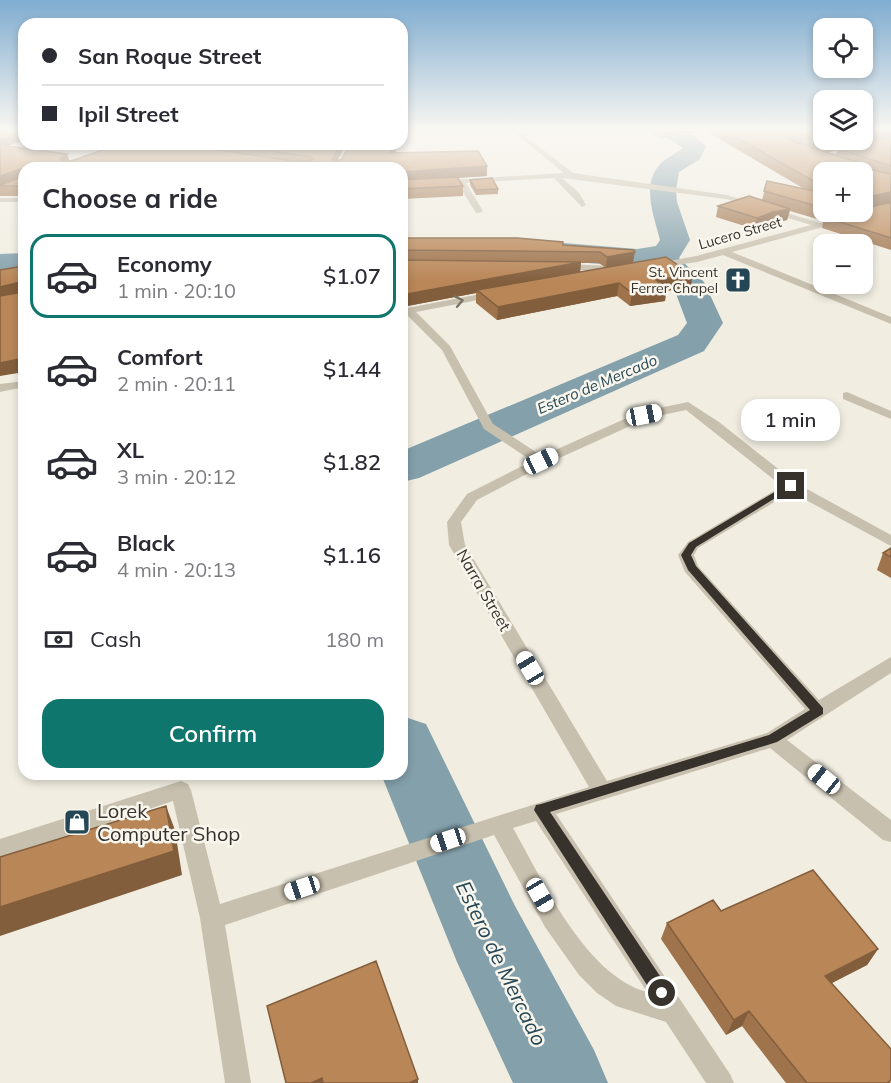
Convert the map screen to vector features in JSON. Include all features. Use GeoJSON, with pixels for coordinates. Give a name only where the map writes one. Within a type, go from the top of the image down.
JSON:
{"type":"FeatureCollection","features":[{"type":"Feature","properties":{"kind":"street"},"geometry":{"type":"LineString","coordinates":[[408,185],[484,181]]}},
{"type":"Feature","properties":{"kind":"street"},"geometry":{"type":"LineString","coordinates":[[561,181],[576,195],[582,205]]}},
{"type":"Feature","properties":{"kind":"street"},"geometry":{"type":"LineString","coordinates":[[615,181],[727,197],[817,224]]}},
{"type":"Feature","properties":{"kind":"street"},"geometry":{"type":"LineString","coordinates":[[461,182],[479,211]]}},
{"type":"Feature","properties":{"kind":"street"},"geometry":{"type":"LineString","coordinates":[[0,200],[18,200]]}},
{"type":"Feature","properties":{"kind":"street","name":"Lucero Street"},"geometry":{"type":"LineString","coordinates":[[649,267],[697,259],[826,222]]}},
{"type":"Feature","properties":{"kind":"street"},"geometry":{"type":"LineString","coordinates":[[724,252],[891,321]]}},
{"type":"Feature","properties":{"kind":"street"},"geometry":{"type":"LineString","coordinates":[[548,267],[629,269],[583,278]]}},
{"type":"Feature","properties":{"kind":"street"},"geometry":{"type":"LineString","coordinates":[[408,311],[502,293]]}},
{"type":"Feature","properties":{"kind":"street"},"geometry":{"type":"LineString","coordinates":[[408,314],[433,333],[446,348],[488,426],[541,461]]}},
{"type":"Feature","properties":{"kind":"street"},"geometry":{"type":"LineString","coordinates":[[0,388],[18,385]]}},
{"type":"Feature","properties":{"kind":"street"},"geometry":{"type":"LineString","coordinates":[[847,396],[891,415]]}},
{"type":"Feature","properties":{"kind":"street","name":"Narra Street"},"geometry":{"type":"LineString","coordinates":[[602,791],[457,545],[454,522],[472,497],[541,461],[644,415],[688,406],[791,486]]}},
{"type":"Feature","properties":{"kind":"street"},"geometry":{"type":"LineString","coordinates":[[818,711],[691,568],[686,555],[693,545],[791,486],[891,541]]}},
{"type":"Feature","properties":{"kind":"street"},"geometry":{"type":"LineString","coordinates":[[212,918],[541,810],[773,739],[891,664]]}},
{"type":"Feature","properties":{"kind":"street"},"geometry":{"type":"LineString","coordinates":[[773,739],[891,833]]}},
{"type":"Feature","properties":{"kind":"street"},"geometry":{"type":"LineString","coordinates":[[0,849],[182,790],[212,918],[238,1083]]}},
{"type":"Feature","properties":{"kind":"street"},"geometry":{"type":"LineString","coordinates":[[541,810],[721,1083]]}},
{"type":"Feature","properties":{"kind":"street"},"geometry":{"type":"LineString","coordinates":[[499,824],[560,931],[594,973],[625,997],[674,1012]]}},
{"type":"Feature","properties":{"kind":"building"},"geometry":{"type":"Polygon","coordinates":[[[13,181],[18,181],[18,186],[0,185],[13,181]]]}},
{"type":"Feature","properties":{"kind":"building"},"geometry":{"type":"Polygon","coordinates":[[[408,181],[459,181],[463,186],[408,189],[408,181]]]}},
{"type":"Feature","properties":{"kind":"building"},"geometry":{"type":"Polygon","coordinates":[[[470,181],[493,181],[498,189],[476,190],[470,181]]]}},
{"type":"Feature","properties":{"kind":"building"},"geometry":{"type":"Polygon","coordinates":[[[767,181],[813,191],[813,205],[764,191],[767,181]]]}},
{"type":"Feature","properties":{"kind":"building"},"geometry":{"type":"Polygon","coordinates":[[[873,181],[891,181],[891,192],[873,196],[873,181]]]}},
{"type":"Feature","properties":{"kind":"building"},"geometry":{"type":"Polygon","coordinates":[[[749,196],[790,209],[757,218],[718,206],[749,196]]]}},
{"type":"Feature","properties":{"kind":"building"},"geometry":{"type":"Polygon","coordinates":[[[891,204],[891,238],[840,222],[873,222],[873,206],[891,204]]]}},
{"type":"Feature","properties":{"kind":"building"},"geometry":{"type":"Polygon","coordinates":[[[408,238],[517,238],[563,242],[563,245],[634,250],[635,252],[607,257],[600,252],[408,250],[408,238]]]}},
{"type":"Feature","properties":{"kind":"building"},"geometry":{"type":"Polygon","coordinates":[[[666,257],[693,275],[656,280],[667,288],[632,293],[619,283],[498,307],[477,290],[666,257]]]}},
{"type":"Feature","properties":{"kind":"building"},"geometry":{"type":"Polygon","coordinates":[[[408,260],[581,262],[408,294],[408,260]]]}},
{"type":"Feature","properties":{"kind":"building"},"geometry":{"type":"Polygon","coordinates":[[[18,267],[18,282],[0,287],[0,270],[18,267]]]}},
{"type":"Feature","properties":{"kind":"building"},"geometry":{"type":"Polygon","coordinates":[[[18,293],[18,359],[0,363],[0,296],[18,293]]]}},
{"type":"Feature","properties":{"kind":"building"},"geometry":{"type":"Polygon","coordinates":[[[891,548],[891,557],[883,553],[891,548]]]}},
{"type":"Feature","properties":{"kind":"building"},"geometry":{"type":"Polygon","coordinates":[[[166,806],[174,851],[0,907],[0,857],[166,806]]]}},
{"type":"Feature","properties":{"kind":"building"},"geometry":{"type":"Polygon","coordinates":[[[813,870],[878,949],[825,976],[891,1049],[891,1080],[887,1083],[807,1083],[749,1011],[734,1020],[667,923],[713,900],[721,911],[813,870]]]}},
{"type":"Feature","properties":{"kind":"building"},"geometry":{"type":"Polygon","coordinates":[[[376,961],[418,1079],[409,1083],[323,1083],[322,1078],[311,1083],[286,1083],[267,1006],[376,961]]]}},
{"type":"Feature","properties":{"kind":"waterway"},"geometry":{"type":"LineString","coordinates":[[657,255],[666,254],[675,240],[664,202],[662,190],[664,181]]}},
{"type":"Feature","properties":{"kind":"waterway"},"geometry":{"type":"LineString","coordinates":[[564,252],[637,258],[657,255]]}},
{"type":"Feature","properties":{"kind":"waterway","name":"Estero de Mercado"},"geometry":{"type":"LineString","coordinates":[[408,465],[691,343],[705,323],[688,282],[657,255]]}},
{"type":"Feature","properties":{"kind":"waterway"},"geometry":{"type":"LineString","coordinates":[[0,263],[18,262]]}},
{"type":"Feature","properties":{"kind":"waterway","name":"Estero de Mercado"},"geometry":{"type":"LineString","coordinates":[[408,757],[486,934],[561,1083]]}},
{"type":"Feature","properties":{"kind":"place","name":"St. Vincent Ferrer Chapel"},"geometry":{"type":"Point","coordinates":[738,280]}},
{"type":"Feature","properties":{"kind":"place","name":"Lorek Computer Shop"},"geometry":{"type":"Point","coordinates":[77,822]}},
{"type":"Feature","properties":{"kind":"route"},"geometry":{"type":"LineString","coordinates":[[662,993],[541,810],[773,739],[818,711],[691,568],[686,555],[693,545],[791,486]]}}]}
